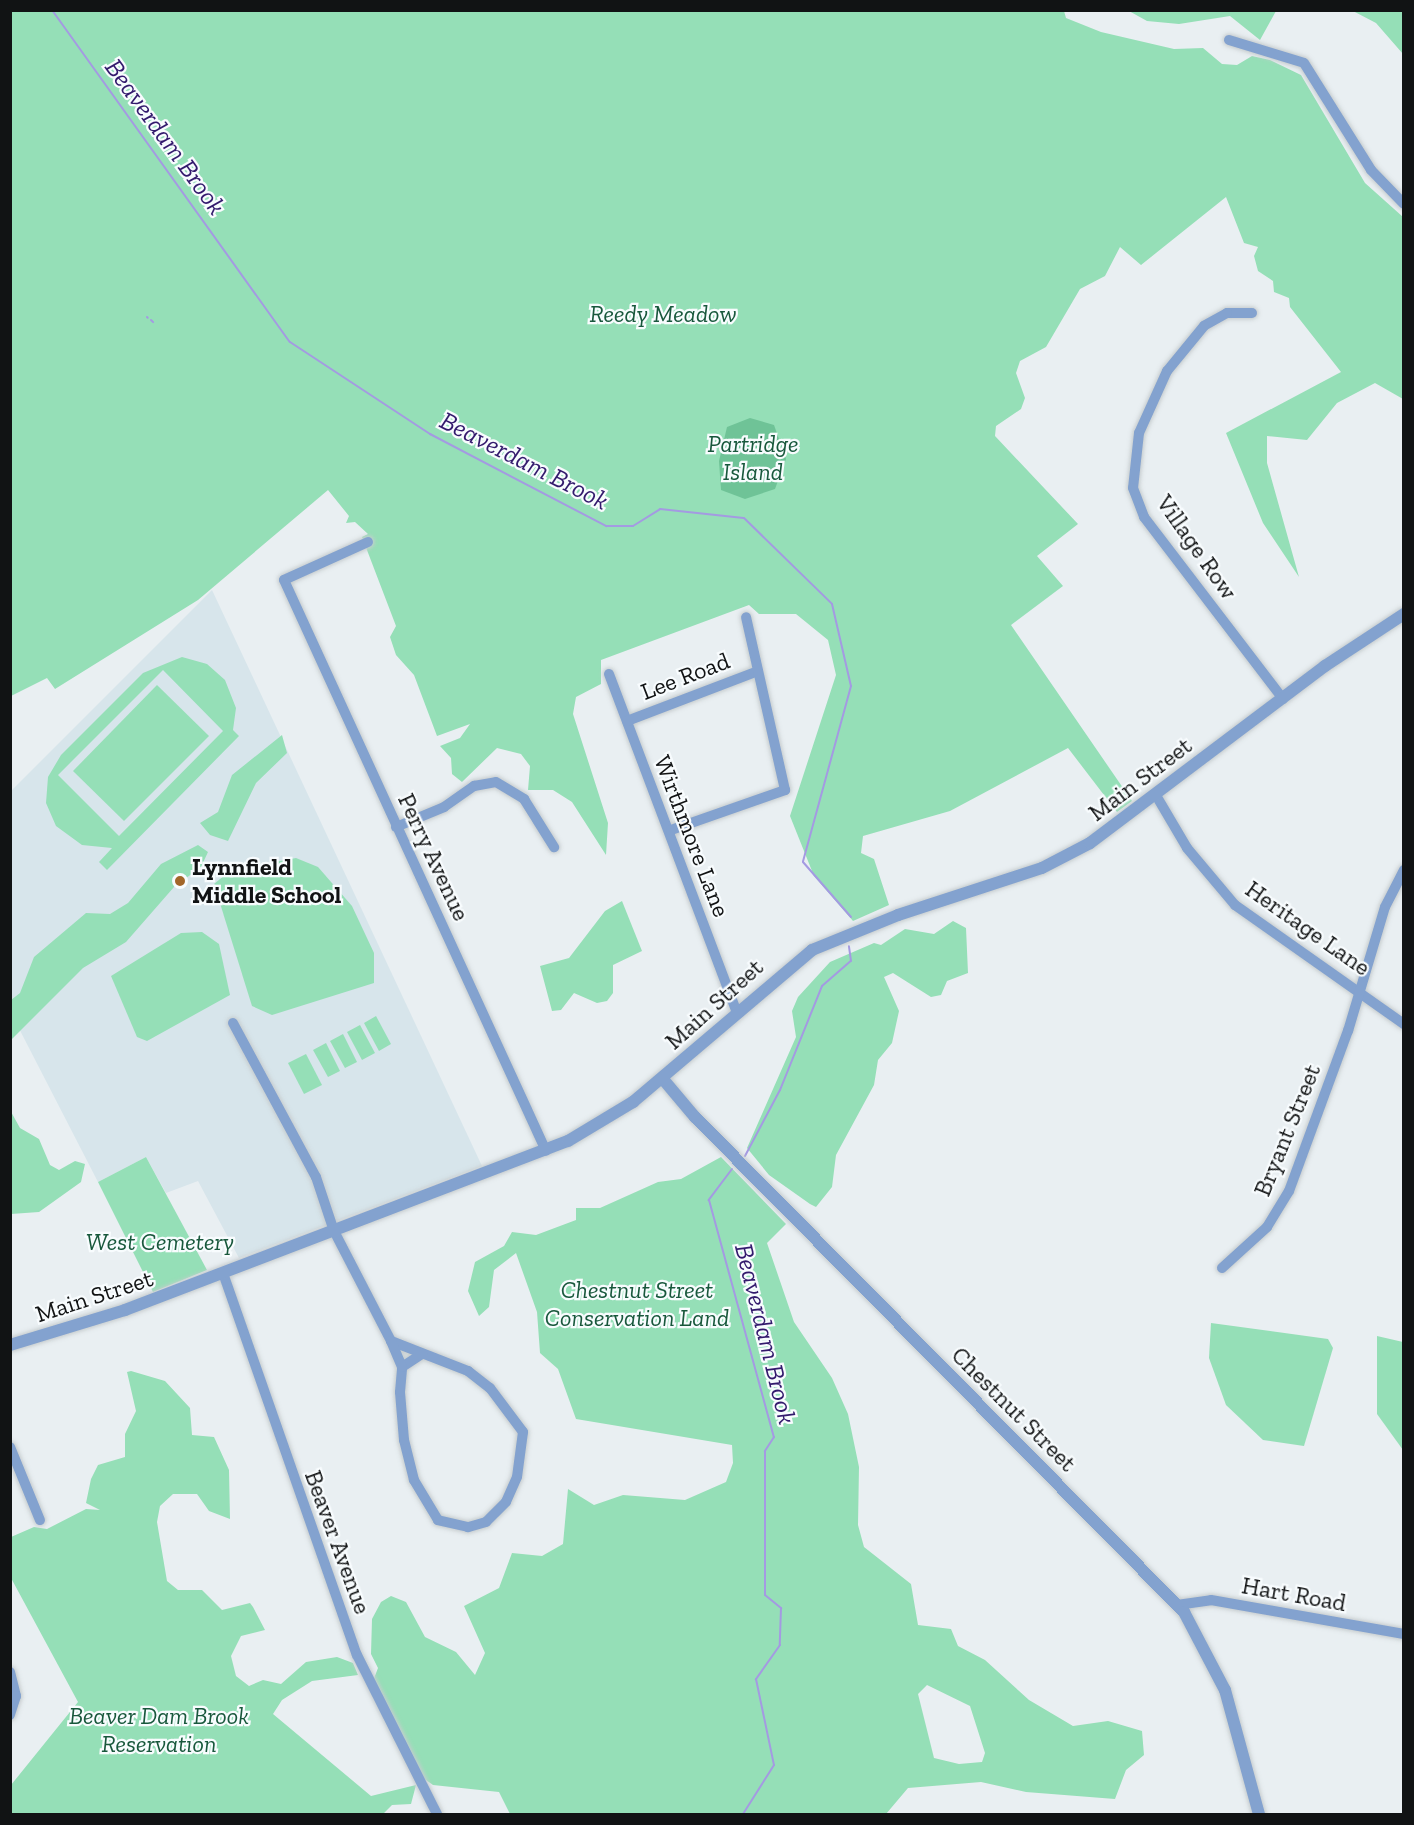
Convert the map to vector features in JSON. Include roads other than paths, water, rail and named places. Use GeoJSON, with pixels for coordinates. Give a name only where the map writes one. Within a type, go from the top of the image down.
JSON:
{"type":"FeatureCollection","features":[{"type":"Feature","properties":{"kind":"street"},"geometry":{"type":"LineString","coordinates":[[1229,40],[1304,63],[1371,170],[1404,204]]}},
{"type":"Feature","properties":{"kind":"street","name":"Village Row"},"geometry":{"type":"LineString","coordinates":[[1252,313],[1227,313],[1204,326],[1167,371],[1139,433],[1133,488],[1151,527],[1283,699]]}},
{"type":"Feature","properties":{"kind":"street","name":"Perry Avenue"},"geometry":{"type":"LineString","coordinates":[[368,543],[284,580],[546,1151]]}},
{"type":"Feature","properties":{"kind":"street","name":"Main Street"},"geometry":{"type":"LineString","coordinates":[[10,1345],[223,1273],[546,1151],[599,1125],[663,1078],[783,971],[823,945],[1042,868],[1157,797],[1283,699],[1404,614]]}},
{"type":"Feature","properties":{"kind":"street"},"geometry":{"type":"LineString","coordinates":[[671,830],[784,790],[746,617]]}},
{"type":"Feature","properties":{"kind":"street","name":"Lee Road"},"geometry":{"type":"LineString","coordinates":[[627,721],[758,671]]}},
{"type":"Feature","properties":{"kind":"street","name":"Wirthmore Lane"},"geometry":{"type":"LineString","coordinates":[[609,674],[671,830],[737,1012]]}},
{"type":"Feature","properties":{"kind":"street"},"geometry":{"type":"LineString","coordinates":[[396,827],[444,807],[474,786],[496,782],[524,799],[554,847]]}},
{"type":"Feature","properties":{"kind":"street","name":"Heritage Lane"},"geometry":{"type":"LineString","coordinates":[[1157,797],[1187,848],[1235,905],[1357,988],[1404,1024]]}},
{"type":"Feature","properties":{"kind":"street","name":"Bryant Street"},"geometry":{"type":"LineString","coordinates":[[1222,1268],[1271,1222],[1289,1191],[1348,1031],[1357,988],[1392,888],[1404,870]]}},
{"type":"Feature","properties":{"kind":"street"},"geometry":{"type":"LineString","coordinates":[[233,1023],[316,1177],[334,1231],[402,1367],[404,1440],[429,1512],[449,1525],[486,1522],[506,1502],[517,1477],[523,1432],[490,1388],[468,1371],[391,1341]]}},
{"type":"Feature","properties":{"kind":"street","name":"Chestnut Street"},"geometry":{"type":"LineString","coordinates":[[663,1078],[695,1117],[1177,1605],[1225,1690],[1259,1815]]}},
{"type":"Feature","properties":{"kind":"street","name":"Beaver Avenue"},"geometry":{"type":"LineString","coordinates":[[223,1273],[357,1655],[437,1815]]}},
{"type":"Feature","properties":{"kind":"street"},"geometry":{"type":"LineString","coordinates":[[402,1367],[422,1354]]}},
{"type":"Feature","properties":{"kind":"street"},"geometry":{"type":"LineString","coordinates":[[10,1448],[40,1520]]}},
{"type":"Feature","properties":{"kind":"street","name":"Hart Road"},"geometry":{"type":"LineString","coordinates":[[1177,1605],[1211,1600],[1404,1634]]}},
{"type":"Feature","properties":{"kind":"street"},"geometry":{"type":"LineString","coordinates":[[10,1672],[16,1696],[10,1714]]}},
{"type":"Feature","properties":{"kind":"waterway","name":"Beaverdam Brook"},"geometry":{"type":"LineString","coordinates":[[52,10],[290,342],[430,434],[606,526],[633,526],[660,509],[744,518],[832,604],[851,686],[803,862],[851,917]]}},
{"type":"Feature","properties":{"kind":"waterway","name":"Beaverdam Brook"},"geometry":{"type":"LineString","coordinates":[[745,1156],[780,1090],[822,986],[851,961],[849,946]]}},
{"type":"Feature","properties":{"kind":"waterway","name":"Beaverdam Brook"},"geometry":{"type":"LineString","coordinates":[[732,1169],[709,1200],[774,1437],[765,1451],[765,1595],[781,1608],[780,1645],[756,1679],[774,1765],[743,1814]]}},
{"type":"Feature","properties":{"kind":"place","name":"Lynnfield Middle School"},"geometry":{"type":"Point","coordinates":[180,881]}},
{"type":"Feature","properties":{"kind":"park label","name":"Reedy Meadow"},"geometry":{"type":"Point","coordinates":[663,314]}},
{"type":"Feature","properties":{"kind":"park label","name":"Partridge Island"},"geometry":{"type":"Point","coordinates":[753,458]}},
{"type":"Feature","properties":{"kind":"park label","name":"West Cemetery"},"geometry":{"type":"Point","coordinates":[160,1242]}},
{"type":"Feature","properties":{"kind":"park label","name":"Chestnut Street Conservation Land"},"geometry":{"type":"Point","coordinates":[637,1304]}},
{"type":"Feature","properties":{"kind":"park label","name":"Beaver Dam Brook Reservation"},"geometry":{"type":"Point","coordinates":[159,1730]}}]}
